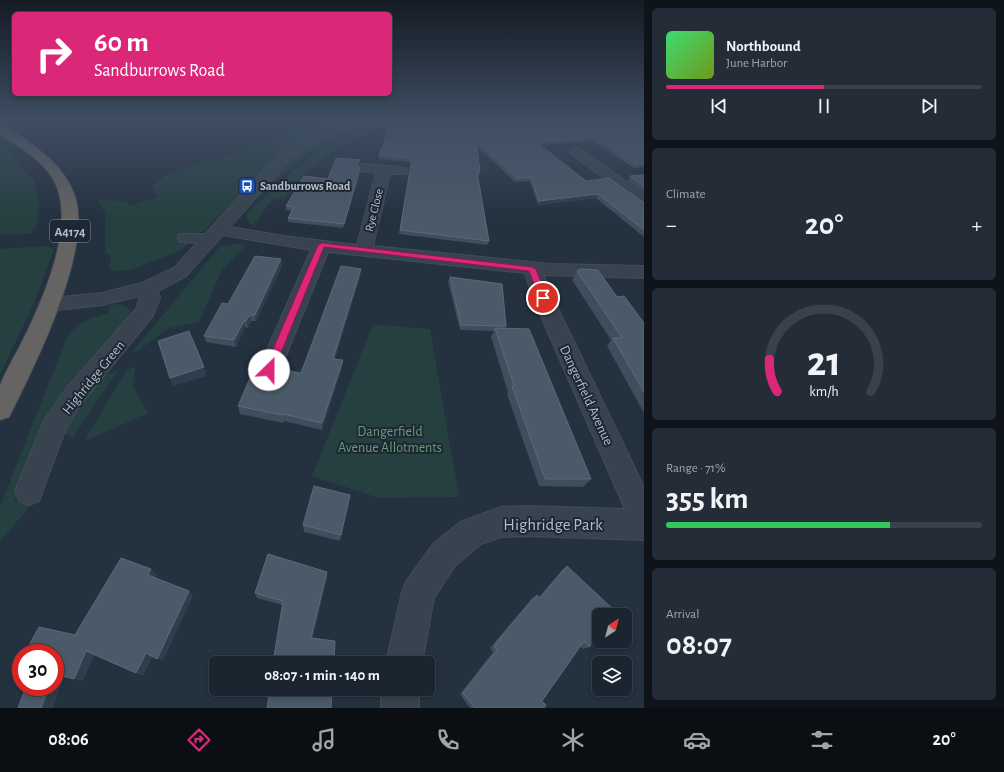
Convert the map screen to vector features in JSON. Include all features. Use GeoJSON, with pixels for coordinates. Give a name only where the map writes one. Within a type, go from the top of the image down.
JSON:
{"type":"FeatureCollection","features":[{"type":"Feature","properties":{"kind":"highway","name":"A4174"},"geometry":{"type":"LineString","coordinates":[[0,410],[49,304],[69,240],[71,219],[68,196],[60,178],[45,162],[33,153]]}},
{"type":"Feature","properties":{"kind":"street"},"geometry":{"type":"LineString","coordinates":[[49,304],[102,299],[148,288],[180,272],[285,156],[290,153]]}},
{"type":"Feature","properties":{"kind":"street"},"geometry":{"type":"LineString","coordinates":[[577,153],[644,201]]}},
{"type":"Feature","properties":{"kind":"street","name":"Rye Close"},"geometry":{"type":"LineString","coordinates":[[365,168],[401,171]]}},
{"type":"Feature","properties":{"kind":"street","name":"Rye Close"},"geometry":{"type":"LineString","coordinates":[[364,250],[384,170]]}},
{"type":"Feature","properties":{"kind":"street"},"geometry":{"type":"LineString","coordinates":[[186,238],[214,234],[532,269],[587,272],[644,272]]}},
{"type":"Feature","properties":{"kind":"street"},"geometry":{"type":"LineString","coordinates":[[269,370],[322,245]]}},
{"type":"Feature","properties":{"kind":"street","name":"Dangerfield Avenue"},"geometry":{"type":"LineString","coordinates":[[532,269],[543,298],[644,519]]}},
{"type":"Feature","properties":{"kind":"street","name":"Highridge Green"},"geometry":{"type":"LineString","coordinates":[[29,491],[54,427],[73,397],[145,312],[150,298],[148,288]]}},
{"type":"Feature","properties":{"kind":"street","name":"Highridge Park"},"geometry":{"type":"LineString","coordinates":[[405,656],[419,592],[444,555],[471,533],[501,522],[526,520],[644,525]]}},
{"type":"Feature","properties":{"kind":"street"},"geometry":{"type":"LineString","coordinates":[[400,696],[400,708]]}},
{"type":"Feature","properties":{"kind":"green space"},"geometry":{"type":"Polygon","coordinates":[[[0,153],[10,153],[34,181],[39,204],[37,225],[30,234],[0,235],[0,153]]]}},
{"type":"Feature","properties":{"kind":"green space"},"geometry":{"type":"Polygon","coordinates":[[[236,153],[282,153],[274,158],[251,183],[247,182],[242,188],[246,189],[203,232],[183,235],[179,241],[188,241],[188,244],[181,250],[131,270],[116,271],[109,269],[111,256],[105,252],[105,213],[98,200],[126,201],[129,206],[158,197],[151,187],[158,180],[188,167],[236,153]]]}},
{"type":"Feature","properties":{"kind":"green space"},"geometry":{"type":"Polygon","coordinates":[[[298,153],[309,153],[255,196],[292,157],[298,153]]]}},
{"type":"Feature","properties":{"kind":"green space"},"geometry":{"type":"Polygon","coordinates":[[[315,153],[330,153],[299,179],[284,199],[275,198],[253,226],[249,223],[246,214],[315,153]]]}},
{"type":"Feature","properties":{"kind":"green space"},"geometry":{"type":"Polygon","coordinates":[[[241,243],[245,246],[222,270],[199,322],[169,328],[138,351],[133,351],[220,246],[241,243]]]}},
{"type":"Feature","properties":{"kind":"green space"},"geometry":{"type":"Polygon","coordinates":[[[46,246],[54,249],[36,299],[0,375],[0,249],[46,246]]]}},
{"type":"Feature","properties":{"kind":"green space"},"geometry":{"type":"Polygon","coordinates":[[[121,304],[128,308],[132,314],[47,420],[14,502],[35,500],[0,542],[0,507],[68,335],[86,321],[109,313],[109,305],[121,304]]]}},
{"type":"Feature","properties":{"kind":"green space","name":"Dangerfield Avenue Allotments"},"geometry":{"type":"Polygon","coordinates":[[[373,324],[430,329],[459,497],[379,498],[312,476],[373,324]]]}},
{"type":"Feature","properties":{"kind":"green space"},"geometry":{"type":"Polygon","coordinates":[[[135,367],[133,387],[148,413],[90,439],[85,439],[127,370],[135,367]]]}},
{"type":"Feature","properties":{"kind":"green space"},"geometry":{"type":"Polygon","coordinates":[[[118,370],[73,438],[64,433],[65,425],[101,377],[118,370]]]}},
{"type":"Feature","properties":{"kind":"building"},"geometry":{"type":"Polygon","coordinates":[[[380,153],[478,153],[480,172],[477,172],[489,241],[400,230],[412,158],[379,155],[380,153]]]}},
{"type":"Feature","properties":{"kind":"building"},"geometry":{"type":"Polygon","coordinates":[[[489,153],[550,153],[586,181],[609,178],[644,202],[644,230],[598,194],[539,201],[531,177],[517,178],[489,153]]]}},
{"type":"Feature","properties":{"kind":"building"},"geometry":{"type":"Polygon","coordinates":[[[619,153],[644,153],[644,163],[636,164],[619,153]]]}},
{"type":"Feature","properties":{"kind":"building"},"geometry":{"type":"Polygon","coordinates":[[[336,158],[360,160],[357,165],[360,168],[344,224],[288,218],[294,207],[286,206],[304,176],[328,179],[336,158]]]}},
{"type":"Feature","properties":{"kind":"building"},"geometry":{"type":"Polygon","coordinates":[[[644,175],[644,186],[630,176],[644,175]]]}},
{"type":"Feature","properties":{"kind":"building"},"geometry":{"type":"Polygon","coordinates":[[[255,256],[281,259],[255,315],[250,315],[246,321],[244,321],[234,340],[204,336],[222,303],[228,304],[255,256]]]}},
{"type":"Feature","properties":{"kind":"building"},"geometry":{"type":"Polygon","coordinates":[[[341,266],[361,269],[333,359],[343,360],[322,423],[238,406],[250,378],[272,382],[277,369],[301,373],[341,266]]]}},
{"type":"Feature","properties":{"kind":"building"},"geometry":{"type":"Polygon","coordinates":[[[580,269],[598,270],[617,297],[624,296],[644,323],[644,392],[613,338],[622,338],[577,271],[580,269]]]}},
{"type":"Feature","properties":{"kind":"building"},"geometry":{"type":"Polygon","coordinates":[[[450,277],[502,284],[506,326],[461,325],[450,277]]]}},
{"type":"Feature","properties":{"kind":"building"},"geometry":{"type":"Polygon","coordinates":[[[495,328],[529,329],[591,479],[545,479],[512,386],[514,386],[495,328]]]}},
{"type":"Feature","properties":{"kind":"building"},"geometry":{"type":"Polygon","coordinates":[[[189,331],[204,367],[170,378],[158,341],[189,331]]]}},
{"type":"Feature","properties":{"kind":"building"},"geometry":{"type":"Polygon","coordinates":[[[314,486],[350,495],[341,535],[303,525],[314,486]]]}},
{"type":"Feature","properties":{"kind":"building"},"geometry":{"type":"Polygon","coordinates":[[[268,554],[327,572],[311,638],[335,641],[334,656],[274,656],[283,601],[255,593],[268,554]]]}},
{"type":"Feature","properties":{"kind":"building"},"geometry":{"type":"Polygon","coordinates":[[[121,558],[151,569],[148,575],[189,591],[157,659],[146,653],[136,673],[86,651],[74,679],[64,676],[64,644],[30,644],[39,627],[75,635],[121,558]]]}},
{"type":"Feature","properties":{"kind":"building"},"geometry":{"type":"Polygon","coordinates":[[[567,566],[612,608],[592,608],[592,643],[589,647],[584,641],[542,701],[546,705],[544,708],[475,708],[463,693],[497,650],[494,646],[511,625],[537,595],[540,598],[567,566]]]}},
{"type":"Feature","properties":{"kind":"building"},"geometry":{"type":"Polygon","coordinates":[[[23,696],[46,696],[41,708],[18,708],[23,696]]]}},
{"type":"Feature","properties":{"kind":"building"},"geometry":{"type":"Polygon","coordinates":[[[269,696],[332,696],[331,708],[267,708],[269,696]]]}},
{"type":"Feature","properties":{"kind":"place","name":"Sandburrows Road"},"geometry":{"type":"Point","coordinates":[247,186]}},
{"type":"Feature","properties":{"kind":"route"},"geometry":{"type":"LineString","coordinates":[[269,370],[322,245],[532,269],[543,298]]}}]}
